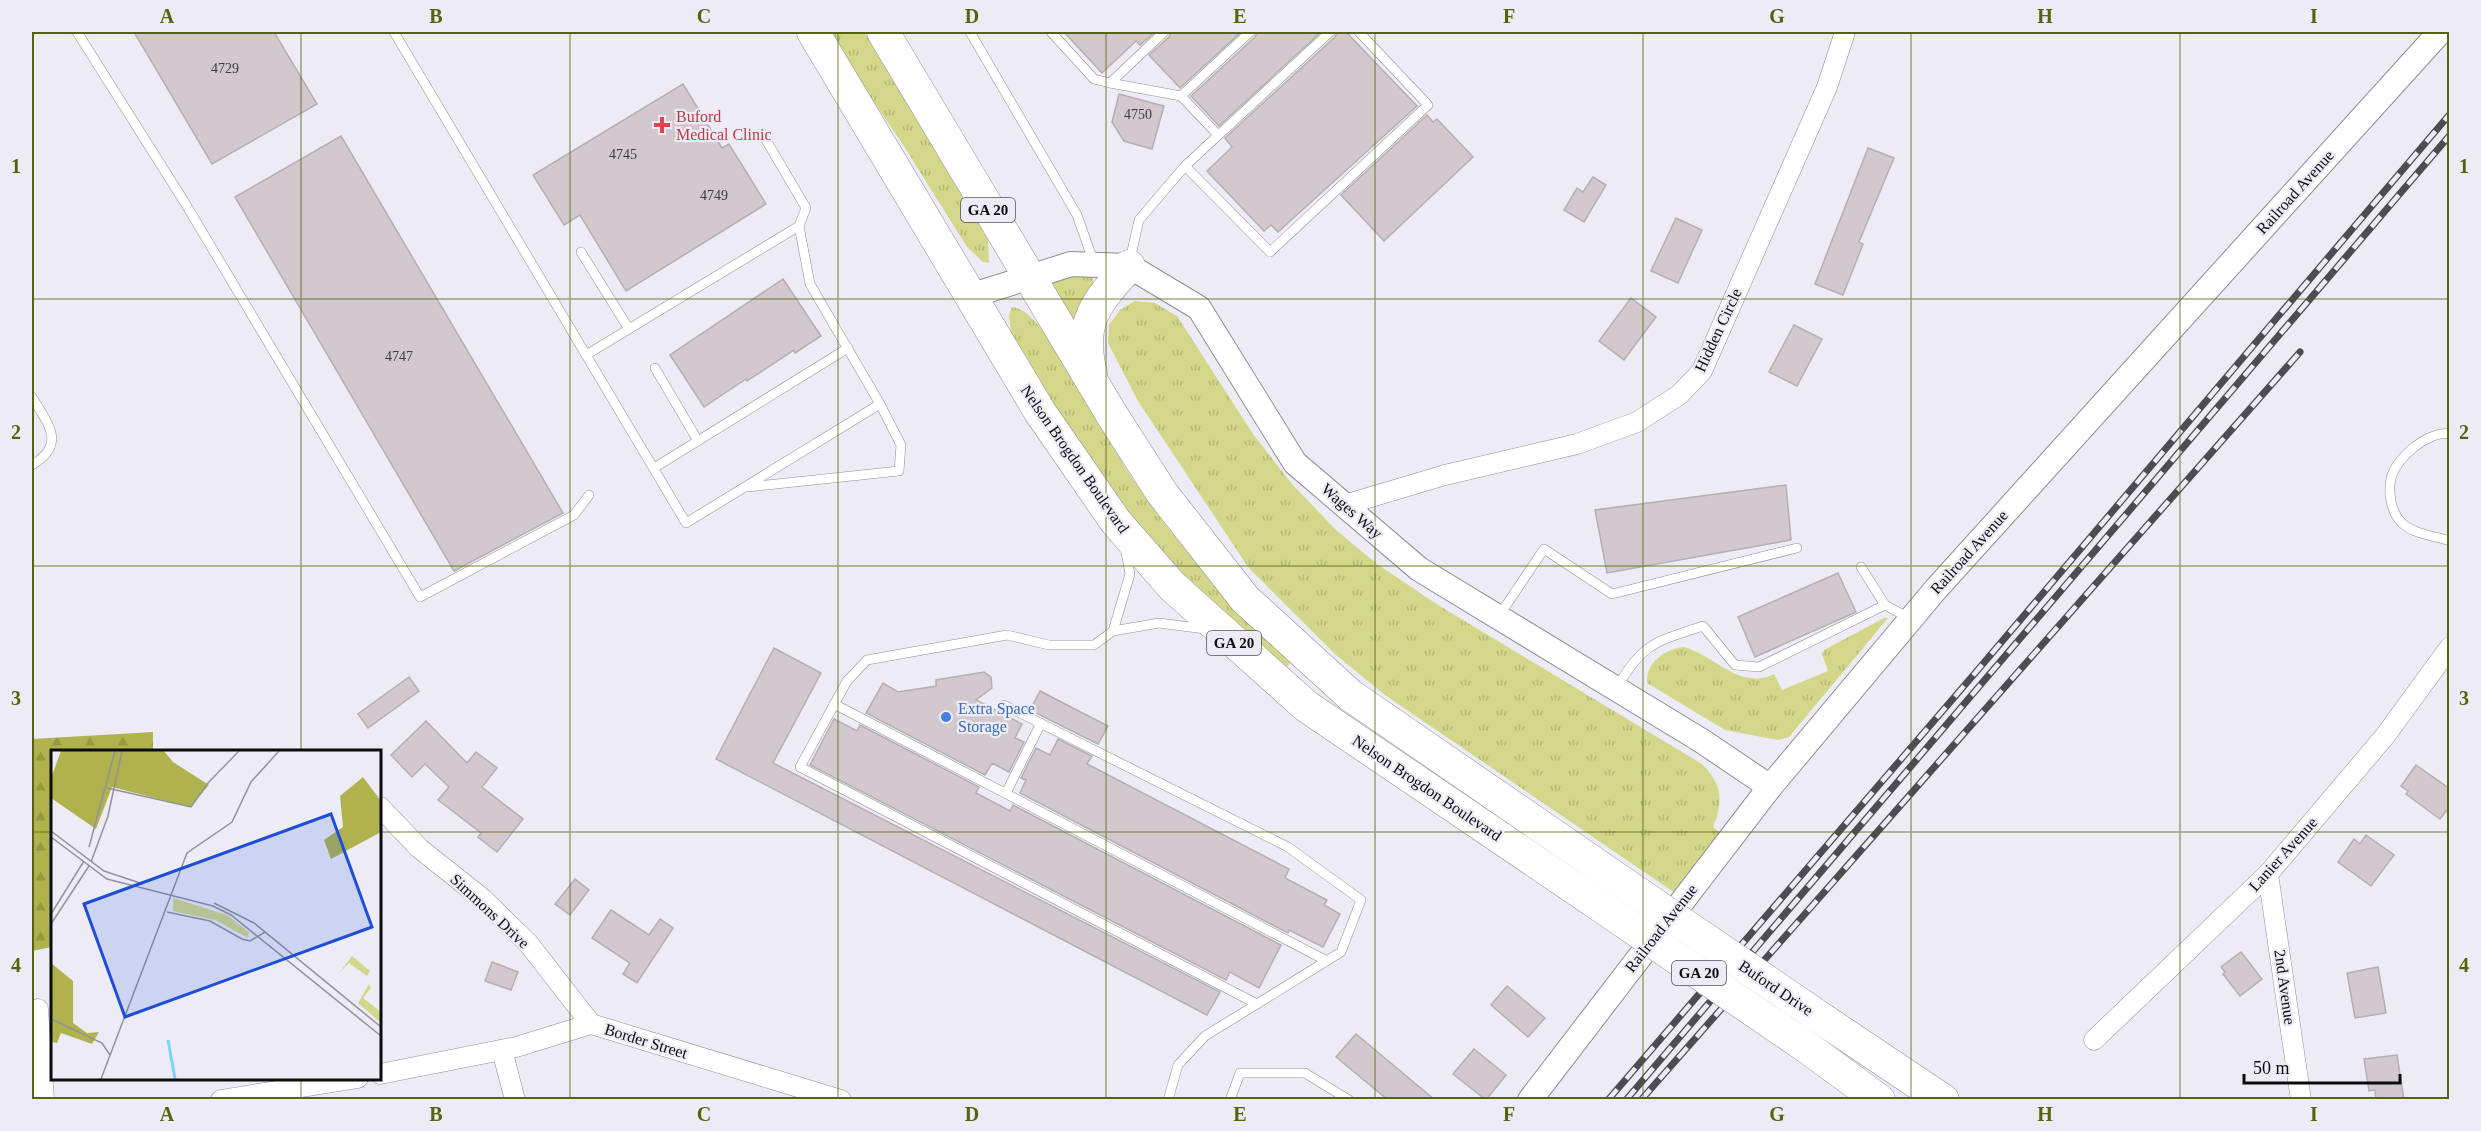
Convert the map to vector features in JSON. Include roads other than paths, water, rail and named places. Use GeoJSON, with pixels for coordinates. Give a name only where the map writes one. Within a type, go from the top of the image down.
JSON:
{"type":"FeatureCollection","features":[{"type":"Feature","properties":{"kind":"highway","name":"Nelson Brogdon Boulevard"},"geometry":{"type":"LineString","coordinates":[[813,32],[1040,412],[1120,528],[1172,586],[1219,631],[1305,706],[1589,898]]}},
{"type":"Feature","properties":{"kind":"highway","name":"Nelson Brogdon Boulevard"},"geometry":{"type":"LineString","coordinates":[[883,32],[1095,388],[1162,493],[1245,599],[1350,695],[1610,874]]}},
{"type":"Feature","properties":{"kind":"highway"},"geometry":{"type":"LineString","coordinates":[[1095,388],[1085,350],[1086,328],[1095,306],[1129,266]]}},
{"type":"Feature","properties":{"kind":"highway","name":"Buford Drive"},"geometry":{"type":"LineString","coordinates":[[1610,874],[1943,1100]]}},
{"type":"Feature","properties":{"kind":"highway","name":"Buford Drive"},"geometry":{"type":"LineString","coordinates":[[1589,898],[1808,1048],[1879,1100]]}},
{"type":"Feature","properties":{"kind":"street","name":"Hidden Circle"},"geometry":{"type":"LineString","coordinates":[[1344,505],[1445,475],[1577,444],[1637,422],[1679,395],[1702,371],[1827,87],[1845,32]]}},
{"type":"Feature","properties":{"kind":"street","name":"Railroad Avenue"},"geometry":{"type":"LineString","coordinates":[[1530,1100],[1770,787],[1911,619],[2440,32]]}},
{"type":"Feature","properties":{"kind":"street","name":"Wages Way"},"geometry":{"type":"LineString","coordinates":[[970,296],[1071,264],[1129,266],[1200,308],[1295,463],[1419,569],[1702,741],[1770,787]]}},
{"type":"Feature","properties":{"kind":"street","name":"Lanier Avenue"},"geometry":{"type":"LineString","coordinates":[[2094,1040],[2268,874],[2385,736],[2450,647]]}},
{"type":"Feature","properties":{"kind":"street","name":"Simmons Drive"},"geometry":{"type":"LineString","coordinates":[[381,808],[419,848],[483,899],[528,943],[591,1024]]}},
{"type":"Feature","properties":{"kind":"street","name":"2nd Avenue"},"geometry":{"type":"LineString","coordinates":[[2268,874],[2301,1100]]}},
{"type":"Feature","properties":{"kind":"street"},"geometry":{"type":"LineString","coordinates":[[38,1008],[44,1100]]}},
{"type":"Feature","properties":{"kind":"street","name":"Border Street"},"geometry":{"type":"LineString","coordinates":[[381,1074],[502,1050],[591,1024],[841,1100]]}},
{"type":"Feature","properties":{"kind":"street"},"geometry":{"type":"LineString","coordinates":[[502,1050],[515,1100]]}},
{"type":"Feature","properties":{"kind":"street"},"geometry":{"type":"LineString","coordinates":[[221,1100],[322,1093],[353,1080]]}},
{"type":"Feature","properties":{"kind":"lane"},"geometry":{"type":"LineString","coordinates":[[77,32],[185,203],[420,597],[574,515],[589,495]]}},
{"type":"Feature","properties":{"kind":"lane"},"geometry":{"type":"LineString","coordinates":[[394,32],[686,523],[880,404]]}},
{"type":"Feature","properties":{"kind":"lane"},"geometry":{"type":"LineString","coordinates":[[970,32],[1077,215],[1094,265]]}},
{"type":"Feature","properties":{"kind":"lane"},"geometry":{"type":"LineString","coordinates":[[1051,32],[1094,79],[1181,96],[1218,135]]}},
{"type":"Feature","properties":{"kind":"lane"},"geometry":{"type":"LineString","coordinates":[[1110,83],[1164,32]]}},
{"type":"Feature","properties":{"kind":"lane"},"geometry":{"type":"LineString","coordinates":[[1181,96],[1250,32]]}},
{"type":"Feature","properties":{"kind":"lane"},"geometry":{"type":"LineString","coordinates":[[1129,266],[1139,220],[1185,166],[1330,32]]}},
{"type":"Feature","properties":{"kind":"lane"},"geometry":{"type":"LineString","coordinates":[[1185,166],[1270,252],[1428,105],[1359,32]]}},
{"type":"Feature","properties":{"kind":"lane"},"geometry":{"type":"LineString","coordinates":[[745,487],[899,471],[901,445],[880,404],[810,284],[799,226],[806,208],[762,133]]}},
{"type":"Feature","properties":{"kind":"lane"},"geometry":{"type":"LineString","coordinates":[[586,355],[799,226]]}},
{"type":"Feature","properties":{"kind":"lane"},"geometry":{"type":"LineString","coordinates":[[581,252],[629,329]]}},
{"type":"Feature","properties":{"kind":"lane"},"geometry":{"type":"LineString","coordinates":[[654,468],[848,348]]}},
{"type":"Feature","properties":{"kind":"lane"},"geometry":{"type":"LineString","coordinates":[[655,368],[698,441]]}},
{"type":"Feature","properties":{"kind":"lane"},"geometry":{"type":"LineString","coordinates":[[32,397],[51,430],[52,446],[44,458],[32,465]]}},
{"type":"Feature","properties":{"kind":"lane"},"geometry":{"type":"LineString","coordinates":[[2450,434],[2442,432],[2425,437],[2404,458],[2391,477],[2391,503],[2401,522],[2412,529],[2450,541]]}},
{"type":"Feature","properties":{"kind":"lane"},"geometry":{"type":"LineString","coordinates":[[1113,631],[1130,574],[1120,528]]}},
{"type":"Feature","properties":{"kind":"lane"},"geometry":{"type":"LineString","coordinates":[[1497,618],[1544,549],[1612,594],[1797,548]]}},
{"type":"Feature","properties":{"kind":"lane"},"geometry":{"type":"LineString","coordinates":[[1861,567],[1885,605],[1911,619]]}},
{"type":"Feature","properties":{"kind":"lane"},"geometry":{"type":"LineString","coordinates":[[1616,690],[1631,663],[1652,644],[1703,626],[1735,665],[1759,667],[1885,605]]}},
{"type":"Feature","properties":{"kind":"lane"},"geometry":{"type":"LineString","coordinates":[[1219,631],[1159,623],[1113,631],[1095,645],[1049,645],[1007,635],[867,660],[846,681],[800,767],[1257,1004]]}},
{"type":"Feature","properties":{"kind":"lane"},"geometry":{"type":"LineString","coordinates":[[834,704],[1327,961]]}},
{"type":"Feature","properties":{"kind":"lane"},"geometry":{"type":"LineString","coordinates":[[1004,705],[1288,847],[1361,900],[1341,952],[1205,1036],[1178,1065],[1168,1100]]}},
{"type":"Feature","properties":{"kind":"lane"},"geometry":{"type":"LineString","coordinates":[[1006,793],[1041,723]]}},
{"type":"Feature","properties":{"kind":"lane"},"geometry":{"type":"LineString","coordinates":[[1230,1100],[1240,1073],[1305,1073],[1349,1100]]}},
{"type":"Feature","properties":{"kind":"railway"},"geometry":{"type":"LineString","coordinates":[[1608,1100],[1976,672],[2450,114]]}},
{"type":"Feature","properties":{"kind":"railway"},"geometry":{"type":"LineString","coordinates":[[1626,1100],[2450,135]]}},
{"type":"Feature","properties":{"kind":"railway"},"geometry":{"type":"LineString","coordinates":[[1641,1100],[2300,352]]}},
{"type":"Feature","properties":{"kind":"place","name":"Buford Medical Clinic"},"geometry":{"type":"Point","coordinates":[662,125]}},
{"type":"Feature","properties":{"kind":"place","name":"Extra Space Storage"},"geometry":{"type":"Point","coordinates":[946,717]}}]}
